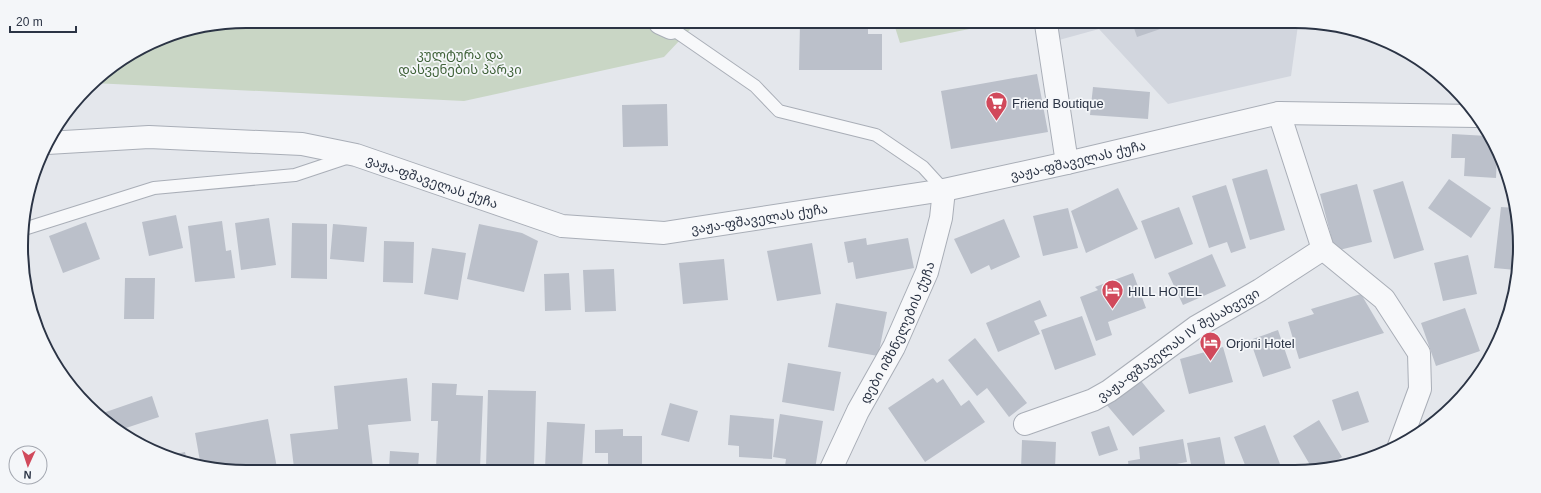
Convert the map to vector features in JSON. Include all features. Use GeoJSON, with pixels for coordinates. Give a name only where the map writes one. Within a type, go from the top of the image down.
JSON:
{"type":"FeatureCollection","features":[{"type":"Feature","properties":{"kind":"street"},"geometry":{"type":"LineString","coordinates":[[1047,28],[1067,163]]}},
{"type":"Feature","properties":{"kind":"street"},"geometry":{"type":"LineString","coordinates":[[1279,113],[1323,249],[1384,299],[1418,353],[1420,389],[1404,436]]}},
{"type":"Feature","properties":{"kind":"street","name":"ვაჟა-ფშაველას ქუჩა"},"geometry":{"type":"LineString","coordinates":[[54,144],[149,137],[302,144],[356,155],[562,226],[664,232],[944,190],[1067,163],[1279,113],[1470,116]]}},
{"type":"Feature","properties":{"kind":"street","name":"დები იშხნელების ქუჩა"},"geometry":{"type":"LineString","coordinates":[[833,465],[858,410],[894,347],[927,272],[942,218],[944,190]]}},
{"type":"Feature","properties":{"kind":"street","name":"ვაჟა-ფშაველას IV შესახვევი"},"geometry":{"type":"LineString","coordinates":[[1025,424],[1093,400],[1109,391],[1196,327],[1260,290],[1323,249]]}},
{"type":"Feature","properties":{"kind":"lane"},"geometry":{"type":"LineString","coordinates":[[674,28],[755,86],[779,110],[876,135],[923,167],[944,190]]}},
{"type":"Feature","properties":{"kind":"lane"},"geometry":{"type":"LineString","coordinates":[[29,228],[154,188],[295,175],[356,155]]}},
{"type":"Feature","properties":{"kind":"shaded area"},"geometry":{"type":"Polygon","coordinates":[[[1058,28],[1298,28],[1291,76],[1168,104],[1099,29],[1059,40],[1058,28]]]}},
{"type":"Feature","properties":{"kind":"green space","name":"კულტურა და დასვენების პარკი"},"geometry":{"type":"Polygon","coordinates":[[[232,28],[691,28],[664,57],[464,101],[101,83],[137,57],[163,45],[190,35],[232,28]]]}},
{"type":"Feature","properties":{"kind":"green space"},"geometry":{"type":"Polygon","coordinates":[[[895,28],[974,28],[900,43],[895,28]]]}},
{"type":"Feature","properties":{"kind":"building"},"geometry":{"type":"Polygon","coordinates":[[[800,28],[868,28],[868,34],[882,34],[882,70],[799,70],[800,28]]]}},
{"type":"Feature","properties":{"kind":"building"},"geometry":{"type":"Polygon","coordinates":[[[1134,28],[1163,28],[1137,37],[1134,28]]]}},
{"type":"Feature","properties":{"kind":"building"},"geometry":{"type":"Polygon","coordinates":[[[1037,74],[1048,132],[951,149],[941,91],[1037,74]]]}},
{"type":"Feature","properties":{"kind":"building"},"geometry":{"type":"Polygon","coordinates":[[[1093,87],[1150,92],[1148,119],[1090,115],[1093,87]]]}},
{"type":"Feature","properties":{"kind":"building"},"geometry":{"type":"Polygon","coordinates":[[[667,104],[668,146],[623,147],[622,105],[667,104]]]}},
{"type":"Feature","properties":{"kind":"building"},"geometry":{"type":"Polygon","coordinates":[[[1452,134],[1483,136],[1497,165],[1496,178],[1464,176],[1465,158],[1451,158],[1452,134]]]}},
{"type":"Feature","properties":{"kind":"building"},"geometry":{"type":"Polygon","coordinates":[[[1267,169],[1285,230],[1250,240],[1232,179],[1267,169]]]}},
{"type":"Feature","properties":{"kind":"building"},"geometry":{"type":"Polygon","coordinates":[[[1449,179],[1491,208],[1471,238],[1428,208],[1449,179]]]}},
{"type":"Feature","properties":{"kind":"building"},"geometry":{"type":"Polygon","coordinates":[[[1403,181],[1424,250],[1394,259],[1373,190],[1403,181]]]}},
{"type":"Feature","properties":{"kind":"building"},"geometry":{"type":"Polygon","coordinates":[[[1357,184],[1372,242],[1335,251],[1320,194],[1357,184]]]}},
{"type":"Feature","properties":{"kind":"building"},"geometry":{"type":"Polygon","coordinates":[[[1226,185],[1246,248],[1231,253],[1227,242],[1209,248],[1192,196],[1226,185]]]}},
{"type":"Feature","properties":{"kind":"building"},"geometry":{"type":"Polygon","coordinates":[[[1118,188],[1138,229],[1086,253],[1071,211],[1118,188]]]}},
{"type":"Feature","properties":{"kind":"building"},"geometry":{"type":"Polygon","coordinates":[[[1179,207],[1193,244],[1155,259],[1141,221],[1179,207]]]}},
{"type":"Feature","properties":{"kind":"building"},"geometry":{"type":"Polygon","coordinates":[[[1501,207],[1510,208],[1513,232],[1512,270],[1494,268],[1501,207]]]}},
{"type":"Feature","properties":{"kind":"building"},"geometry":{"type":"Polygon","coordinates":[[[1068,208],[1078,248],[1043,256],[1033,216],[1068,208]]]}},
{"type":"Feature","properties":{"kind":"building"},"geometry":{"type":"Polygon","coordinates":[[[176,215],[183,248],[149,256],[142,222],[176,215]]]}},
{"type":"Feature","properties":{"kind":"building"},"geometry":{"type":"Polygon","coordinates":[[[269,218],[276,265],[241,270],[235,223],[269,218]]]}},
{"type":"Feature","properties":{"kind":"building"},"geometry":{"type":"Polygon","coordinates":[[[1004,219],[1020,257],[991,270],[989,265],[971,274],[954,239],[1004,219]]]}},
{"type":"Feature","properties":{"kind":"building"},"geometry":{"type":"Polygon","coordinates":[[[222,221],[226,251],[231,250],[235,278],[195,282],[188,226],[222,221]]]}},
{"type":"Feature","properties":{"kind":"building"},"geometry":{"type":"Polygon","coordinates":[[[86,222],[100,259],[63,273],[49,236],[86,222]]]}},
{"type":"Feature","properties":{"kind":"building"},"geometry":{"type":"Polygon","coordinates":[[[292,223],[327,224],[327,279],[291,278],[292,223]]]}},
{"type":"Feature","properties":{"kind":"building"},"geometry":{"type":"Polygon","coordinates":[[[333,224],[367,227],[364,262],[330,259],[333,224]]]}},
{"type":"Feature","properties":{"kind":"building"},"geometry":{"type":"Polygon","coordinates":[[[479,224],[522,233],[538,241],[524,292],[467,279],[479,224]]]}},
{"type":"Feature","properties":{"kind":"building"},"geometry":{"type":"Polygon","coordinates":[[[866,238],[867,245],[908,238],[914,268],[856,279],[853,262],[848,263],[844,242],[866,238]]]}},
{"type":"Feature","properties":{"kind":"building"},"geometry":{"type":"Polygon","coordinates":[[[384,241],[414,242],[413,283],[383,282],[384,241]]]}},
{"type":"Feature","properties":{"kind":"building"},"geometry":{"type":"Polygon","coordinates":[[[812,243],[821,294],[777,301],[767,251],[812,243]]]}},
{"type":"Feature","properties":{"kind":"building"},"geometry":{"type":"Polygon","coordinates":[[[432,248],[466,253],[458,300],[424,294],[432,248]]]}},
{"type":"Feature","properties":{"kind":"building"},"geometry":{"type":"Polygon","coordinates":[[[1212,254],[1226,286],[1183,305],[1168,273],[1212,254]]]}},
{"type":"Feature","properties":{"kind":"building"},"geometry":{"type":"Polygon","coordinates":[[[1468,255],[1477,294],[1443,301],[1434,263],[1468,255]]]}},
{"type":"Feature","properties":{"kind":"building"},"geometry":{"type":"Polygon","coordinates":[[[724,259],[728,300],[683,304],[679,263],[724,259]]]}},
{"type":"Feature","properties":{"kind":"building"},"geometry":{"type":"Polygon","coordinates":[[[614,269],[616,311],[585,312],[583,270],[614,269]]]}},
{"type":"Feature","properties":{"kind":"building"},"geometry":{"type":"Polygon","coordinates":[[[569,273],[571,310],[545,311],[544,274],[569,273]]]}},
{"type":"Feature","properties":{"kind":"building"},"geometry":{"type":"Polygon","coordinates":[[[1133,273],[1146,308],[1108,322],[1112,335],[1096,341],[1080,297],[1098,290],[1095,287],[1133,273]]]}},
{"type":"Feature","properties":{"kind":"building"},"geometry":{"type":"Polygon","coordinates":[[[125,278],[155,278],[154,319],[124,319],[125,278]]]}},
{"type":"Feature","properties":{"kind":"building"},"geometry":{"type":"Polygon","coordinates":[[[1361,294],[1384,333],[1299,359],[1288,322],[1314,314],[1311,309],[1361,294]]]}},
{"type":"Feature","properties":{"kind":"building"},"geometry":{"type":"Polygon","coordinates":[[[1040,300],[1047,316],[1034,321],[1040,334],[998,352],[986,323],[1040,300]]]}},
{"type":"Feature","properties":{"kind":"building"},"geometry":{"type":"Polygon","coordinates":[[[836,303],[887,312],[878,356],[828,347],[836,303]]]}},
{"type":"Feature","properties":{"kind":"building"},"geometry":{"type":"Polygon","coordinates":[[[1465,308],[1480,351],[1436,366],[1421,323],[1465,308]]]}},
{"type":"Feature","properties":{"kind":"building"},"geometry":{"type":"Polygon","coordinates":[[[1082,316],[1096,355],[1055,370],[1041,330],[1082,316]]]}},
{"type":"Feature","properties":{"kind":"building"},"geometry":{"type":"Polygon","coordinates":[[[1278,330],[1291,368],[1263,377],[1250,340],[1278,330]]]}},
{"type":"Feature","properties":{"kind":"building"},"geometry":{"type":"Polygon","coordinates":[[[975,338],[1027,403],[1009,417],[987,388],[977,396],[948,360],[975,338]]]}},
{"type":"Feature","properties":{"kind":"building"},"geometry":{"type":"Polygon","coordinates":[[[1223,347],[1233,382],[1189,394],[1180,359],[1223,347]]]}},
{"type":"Feature","properties":{"kind":"building"},"geometry":{"type":"Polygon","coordinates":[[[788,363],[841,372],[834,411],[782,402],[788,363]]]}},
{"type":"Feature","properties":{"kind":"building"},"geometry":{"type":"Polygon","coordinates":[[[1138,377],[1165,411],[1133,436],[1105,403],[1138,377]]]}},
{"type":"Feature","properties":{"kind":"building"},"geometry":{"type":"Polygon","coordinates":[[[407,378],[411,421],[368,425],[373,465],[294,465],[290,434],[338,429],[334,386],[407,378]]]}},
{"type":"Feature","properties":{"kind":"building"},"geometry":{"type":"Polygon","coordinates":[[[933,378],[937,383],[943,379],[961,406],[969,400],[985,422],[925,462],[888,408],[933,378]]]}},
{"type":"Feature","properties":{"kind":"building"},"geometry":{"type":"Polygon","coordinates":[[[432,383],[457,384],[456,395],[483,396],[480,465],[436,465],[438,421],[431,421],[432,383]]]}},
{"type":"Feature","properties":{"kind":"building"},"geometry":{"type":"Polygon","coordinates":[[[488,390],[536,391],[534,465],[486,465],[488,390]]]}},
{"type":"Feature","properties":{"kind":"building"},"geometry":{"type":"Polygon","coordinates":[[[1358,391],[1369,422],[1342,431],[1332,400],[1358,391]]]}},
{"type":"Feature","properties":{"kind":"building"},"geometry":{"type":"Polygon","coordinates":[[[152,396],[159,417],[126,429],[104,413],[152,396]]]}},
{"type":"Feature","properties":{"kind":"building"},"geometry":{"type":"Polygon","coordinates":[[[670,403],[698,411],[689,442],[661,435],[670,403]]]}},
{"type":"Feature","properties":{"kind":"building"},"geometry":{"type":"Polygon","coordinates":[[[780,414],[823,421],[816,465],[785,465],[786,459],[773,457],[780,414]]]}},
{"type":"Feature","properties":{"kind":"building"},"geometry":{"type":"Polygon","coordinates":[[[730,415],[774,419],[772,459],[739,457],[739,446],[728,445],[730,415]]]}},
{"type":"Feature","properties":{"kind":"building"},"geometry":{"type":"Polygon","coordinates":[[[268,419],[276,465],[232,465],[200,460],[195,433],[268,419]]]}},
{"type":"Feature","properties":{"kind":"building"},"geometry":{"type":"Polygon","coordinates":[[[1319,420],[1342,457],[1335,461],[1310,465],[1293,436],[1319,420]]]}},
{"type":"Feature","properties":{"kind":"building"},"geometry":{"type":"Polygon","coordinates":[[[547,422],[585,424],[582,465],[545,465],[547,422]]]}},
{"type":"Feature","properties":{"kind":"building"},"geometry":{"type":"Polygon","coordinates":[[[1265,425],[1280,464],[1245,465],[1234,437],[1265,425]]]}},
{"type":"Feature","properties":{"kind":"building"},"geometry":{"type":"Polygon","coordinates":[[[1109,426],[1118,450],[1099,456],[1091,432],[1109,426]]]}},
{"type":"Feature","properties":{"kind":"building"},"geometry":{"type":"Polygon","coordinates":[[[623,429],[623,436],[642,436],[642,465],[608,465],[608,453],[595,453],[595,430],[623,429]]]}},
{"type":"Feature","properties":{"kind":"building"},"geometry":{"type":"Polygon","coordinates":[[[1220,437],[1225,465],[1191,465],[1187,443],[1220,437]]]}},
{"type":"Feature","properties":{"kind":"building"},"geometry":{"type":"Polygon","coordinates":[[[1183,439],[1187,462],[1171,465],[1128,465],[1128,461],[1140,459],[1139,447],[1183,439]]]}},
{"type":"Feature","properties":{"kind":"building"},"geometry":{"type":"Polygon","coordinates":[[[1022,440],[1056,442],[1055,465],[1021,465],[1022,440]]]}},
{"type":"Feature","properties":{"kind":"building"},"geometry":{"type":"Polygon","coordinates":[[[390,451],[419,453],[418,465],[389,465],[390,451]]]}},
{"type":"Feature","properties":{"kind":"building"},"geometry":{"type":"Polygon","coordinates":[[[185,452],[186,457],[178,454],[185,452]]]}},
{"type":"Feature","properties":{"kind":"place","name":"Friend Boutique"},"geometry":{"type":"Point","coordinates":[997,122]}},
{"type":"Feature","properties":{"kind":"place","name":"HILL HOTEL"},"geometry":{"type":"Point","coordinates":[1112,310]}},
{"type":"Feature","properties":{"kind":"place","name":"Orjoni Hotel"},"geometry":{"type":"Point","coordinates":[1210,362]}}]}
